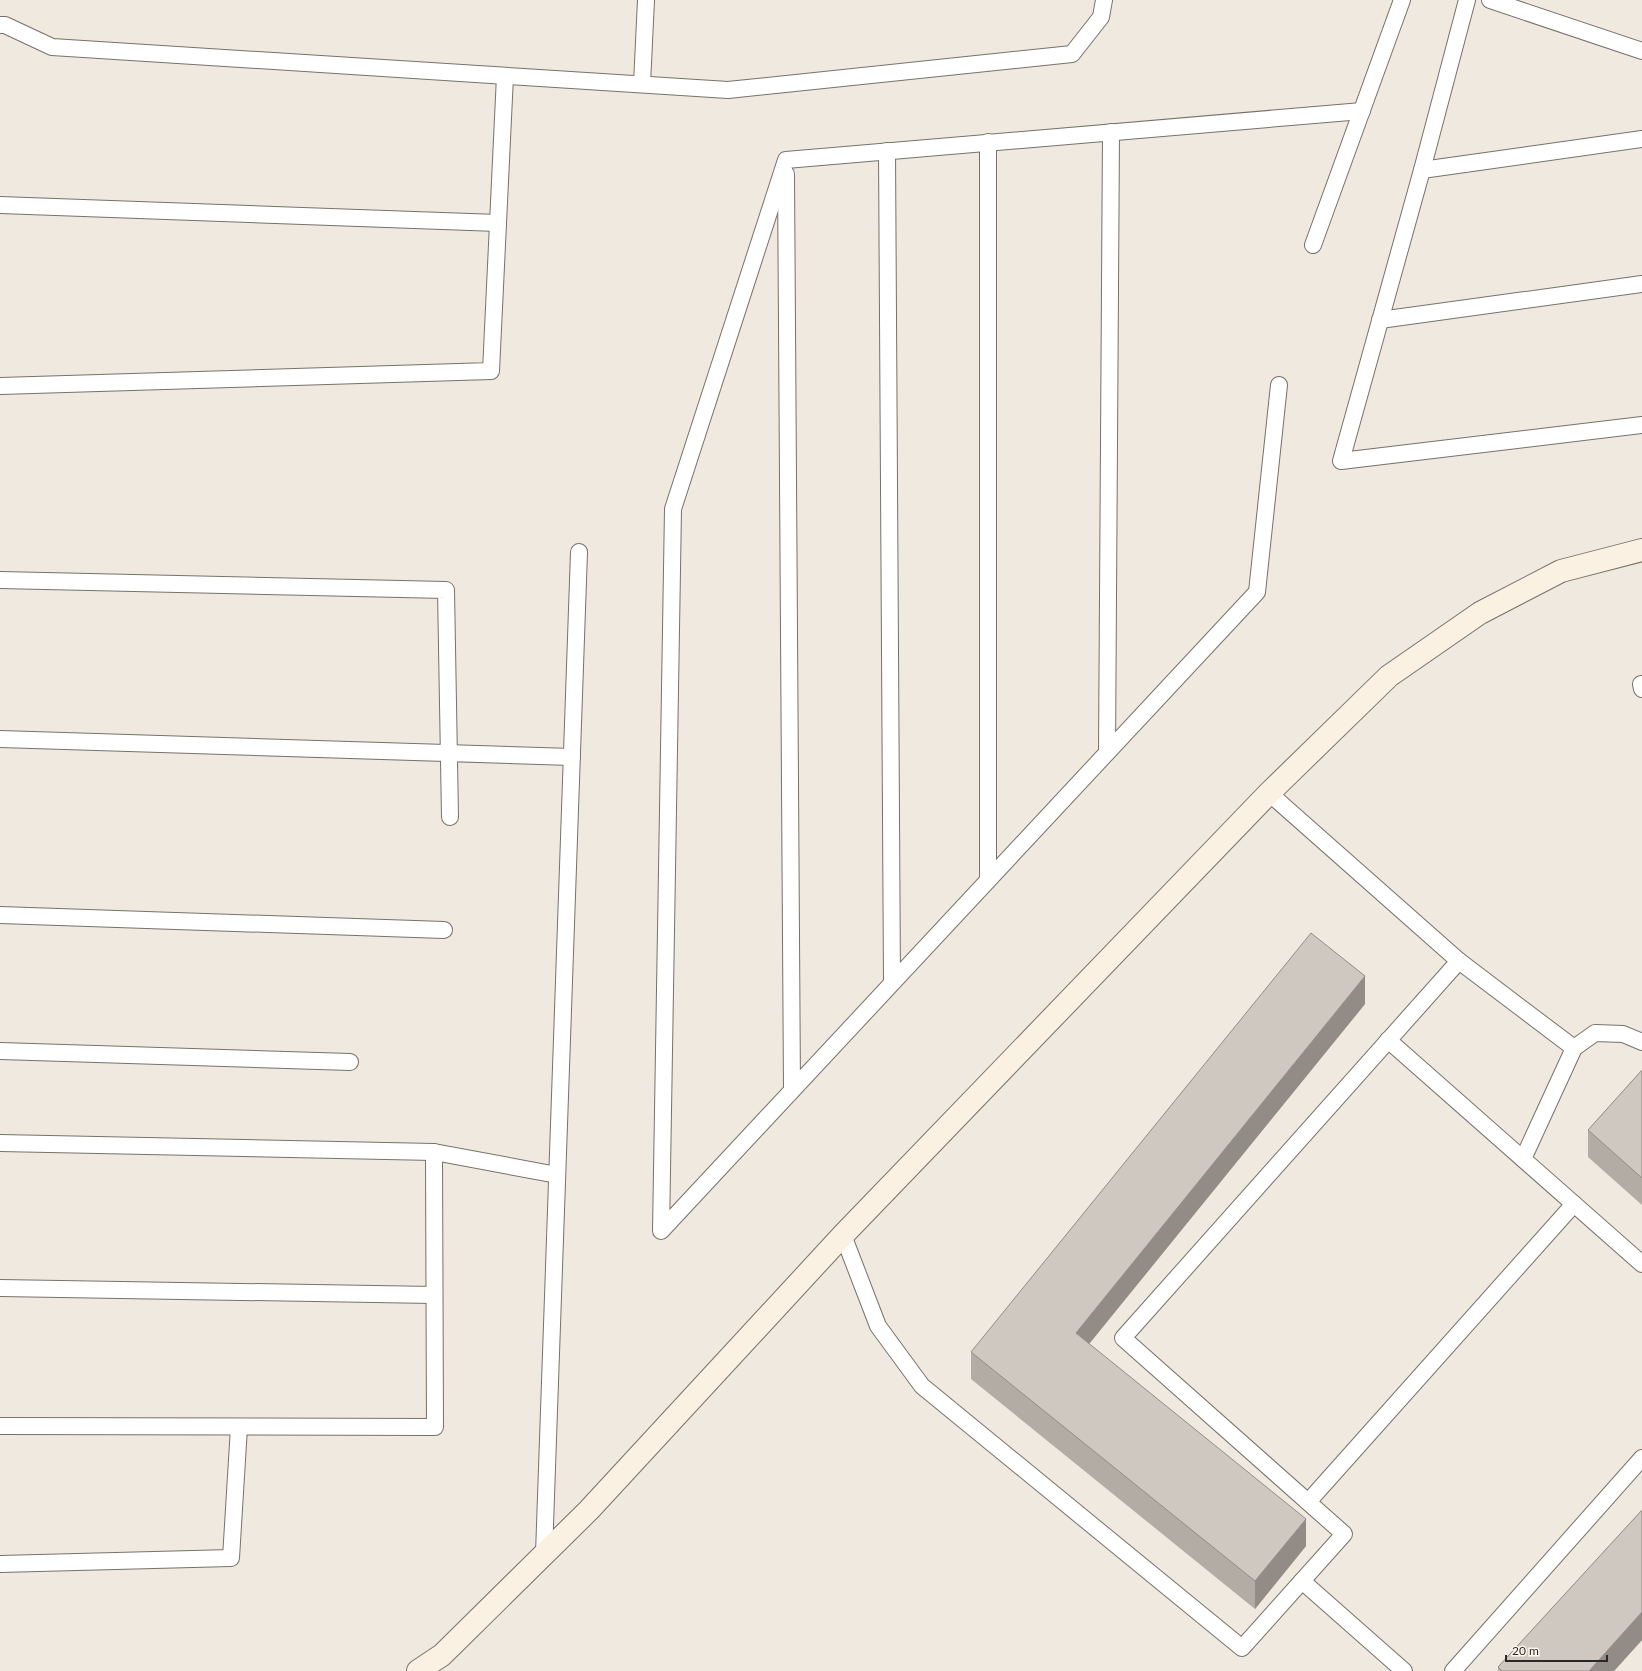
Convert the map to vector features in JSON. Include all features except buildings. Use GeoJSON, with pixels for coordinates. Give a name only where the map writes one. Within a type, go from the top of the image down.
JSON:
{"type":"FeatureCollection","features":[{"type":"Feature","properties":{"kind":"street"},"geometry":{"type":"LineString","coordinates":[[418,1671],[442,1655],[589,1510],[843,1235],[1269,793],[1389,676],[1480,613],[1561,571],[1642,550]]}},
{"type":"Feature","properties":{"kind":"lane"},"geometry":{"type":"LineString","coordinates":[[642,84],[646,0]]}},
{"type":"Feature","properties":{"kind":"lane"},"geometry":{"type":"LineString","coordinates":[[0,25],[5,25],[52,47],[728,90],[1072,54],[1101,17],[1104,0]]}},
{"type":"Feature","properties":{"kind":"lane"},"geometry":{"type":"LineString","coordinates":[[1313,245],[1402,0]]}},
{"type":"Feature","properties":{"kind":"lane"},"geometry":{"type":"LineString","coordinates":[[1467,0],[1422,170],[1341,461],[1642,425]]}},
{"type":"Feature","properties":{"kind":"lane"},"geometry":{"type":"LineString","coordinates":[[1490,0],[1642,51]]}},
{"type":"Feature","properties":{"kind":"lane"},"geometry":{"type":"LineString","coordinates":[[0,386],[490,371],[505,76]]}},
{"type":"Feature","properties":{"kind":"lane"},"geometry":{"type":"LineString","coordinates":[[786,160],[1362,111]]}},
{"type":"Feature","properties":{"kind":"lane"},"geometry":{"type":"LineString","coordinates":[[1106,752],[1111,132]]}},
{"type":"Feature","properties":{"kind":"lane"},"geometry":{"type":"LineString","coordinates":[[1422,170],[1642,139]]}},
{"type":"Feature","properties":{"kind":"lane"},"geometry":{"type":"LineString","coordinates":[[988,142],[988,880]]}},
{"type":"Feature","properties":{"kind":"lane"},"geometry":{"type":"LineString","coordinates":[[887,151],[892,982]]}},
{"type":"Feature","properties":{"kind":"lane"},"geometry":{"type":"LineString","coordinates":[[786,160],[673,509],[661,1231],[1106,752],[1257,592],[1279,385]]}},
{"type":"Feature","properties":{"kind":"lane"},"geometry":{"type":"LineString","coordinates":[[786,160],[792,1090]]}},
{"type":"Feature","properties":{"kind":"lane"},"geometry":{"type":"LineString","coordinates":[[0,205],[498,223]]}},
{"type":"Feature","properties":{"kind":"lane"},"geometry":{"type":"LineString","coordinates":[[1380,320],[1642,284]]}},
{"type":"Feature","properties":{"kind":"lane"},"geometry":{"type":"LineString","coordinates":[[544,1554],[579,552]]}},
{"type":"Feature","properties":{"kind":"lane"},"geometry":{"type":"LineString","coordinates":[[0,580],[446,590],[450,817]]}},
{"type":"Feature","properties":{"kind":"lane"},"geometry":{"type":"LineString","coordinates":[[0,739],[572,757]]}},
{"type":"Feature","properties":{"kind":"lane"},"geometry":{"type":"LineString","coordinates":[[1269,793],[1459,961],[1574,1048]]}},
{"type":"Feature","properties":{"kind":"lane"},"geometry":{"type":"LineString","coordinates":[[0,914],[444,930]]}},
{"type":"Feature","properties":{"kind":"lane"},"geometry":{"type":"LineString","coordinates":[[843,1235],[878,1326],[922,1386],[1242,1648],[1344,1534],[1123,1338],[1459,961]]}},
{"type":"Feature","properties":{"kind":"lane"},"geometry":{"type":"LineString","coordinates":[[1523,1159],[1574,1048],[1595,1034],[1623,1034],[1642,1042]]}},
{"type":"Feature","properties":{"kind":"lane"},"geometry":{"type":"LineString","coordinates":[[1388,1040],[1642,1264]]}},
{"type":"Feature","properties":{"kind":"lane"},"geometry":{"type":"LineString","coordinates":[[0,1051],[350,1062]]}},
{"type":"Feature","properties":{"kind":"lane"},"geometry":{"type":"LineString","coordinates":[[0,1143],[434,1152],[557,1176]]}},
{"type":"Feature","properties":{"kind":"lane"},"geometry":{"type":"LineString","coordinates":[[0,1426],[434,1427],[434,1152]]}},
{"type":"Feature","properties":{"kind":"lane"},"geometry":{"type":"LineString","coordinates":[[1308,1502],[1574,1204]]}},
{"type":"Feature","properties":{"kind":"lane"},"geometry":{"type":"LineString","coordinates":[[0,1288],[434,1295]]}},
{"type":"Feature","properties":{"kind":"lane"},"geometry":{"type":"LineString","coordinates":[[0,1564],[232,1558],[240,1427]]}},
{"type":"Feature","properties":{"kind":"lane"},"geometry":{"type":"LineString","coordinates":[[1453,1671],[1642,1458]]}},
{"type":"Feature","properties":{"kind":"lane"},"geometry":{"type":"LineString","coordinates":[[1302,1581],[1404,1671]]}}]}
